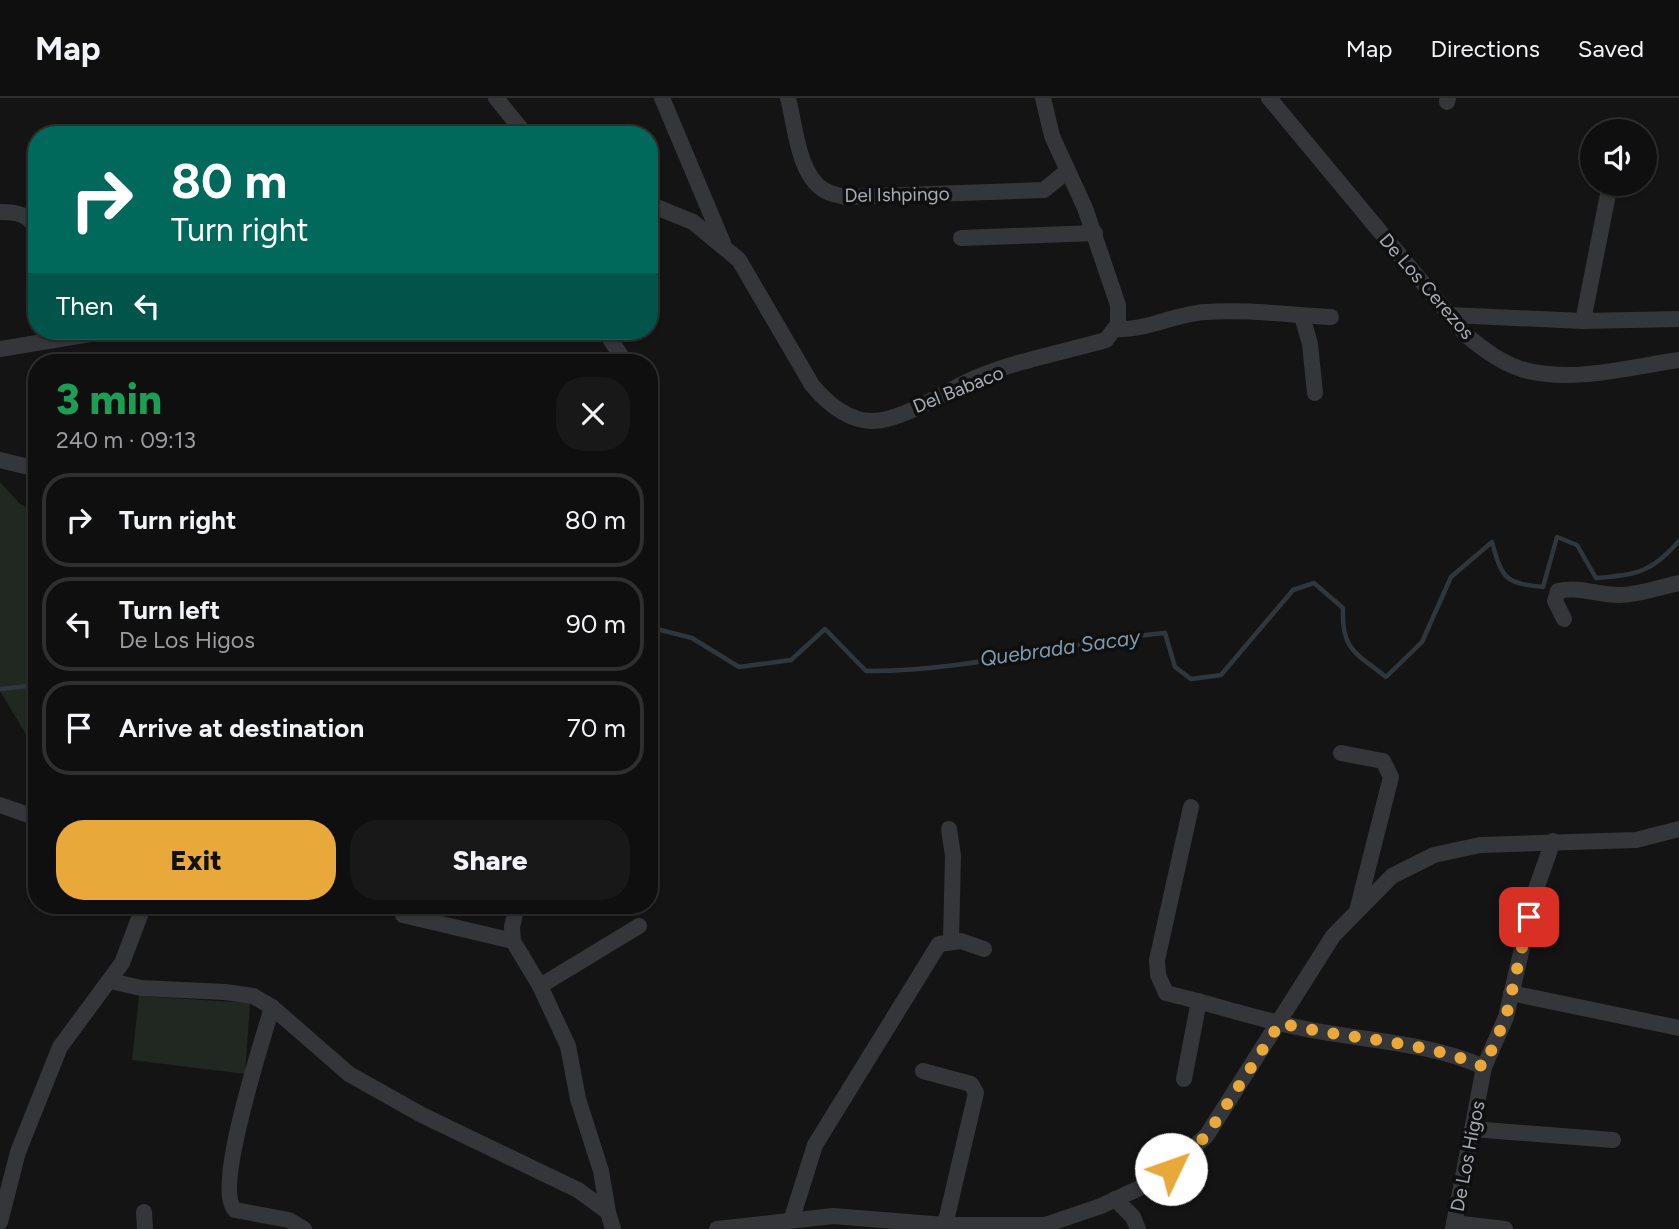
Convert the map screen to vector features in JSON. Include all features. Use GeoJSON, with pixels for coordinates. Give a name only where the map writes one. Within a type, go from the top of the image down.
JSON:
{"type":"FeatureCollection","features":[{"type":"Feature","properties":{"kind":"street"},"geometry":{"type":"LineString","coordinates":[[496,98],[519,126]]}},
{"type":"Feature","properties":{"kind":"street"},"geometry":{"type":"LineString","coordinates":[[662,98],[724,246]]}},
{"type":"Feature","properties":{"kind":"street","name":"Del Ishpingo"},"geometry":{"type":"LineString","coordinates":[[788,98],[804,163],[816,184],[826,191],[845,197],[1044,190],[1066,173]]}},
{"type":"Feature","properties":{"kind":"street"},"geometry":{"type":"LineString","coordinates":[[1043,98],[1048,123],[1066,173],[1095,233],[1118,305],[1115,329],[1133,330],[1179,315],[1207,312],[1331,317]]}},
{"type":"Feature","properties":{"kind":"street","name":"De Los Cerezos"},"geometry":{"type":"LineString","coordinates":[[1269,98],[1466,335],[1494,357],[1523,370],[1594,373],[1679,360]]}},
{"type":"Feature","properties":{"kind":"street"},"geometry":{"type":"LineString","coordinates":[[1583,321],[1608,196]]}},
{"type":"Feature","properties":{"kind":"street","name":"Del Babaco"},"geometry":{"type":"LineString","coordinates":[[658,208],[692,222],[739,260],[812,385],[839,411],[870,421],[888,418],[977,377],[1105,340],[1115,329]]}},
{"type":"Feature","properties":{"kind":"street"},"geometry":{"type":"LineString","coordinates":[[0,212],[18,212],[28,219]]}},
{"type":"Feature","properties":{"kind":"street"},"geometry":{"type":"LineString","coordinates":[[961,238],[1095,233]]}},
{"type":"Feature","properties":{"kind":"street"},"geometry":{"type":"LineString","coordinates":[[1449,315],[1583,321],[1679,319]]}},
{"type":"Feature","properties":{"kind":"street"},"geometry":{"type":"LineString","coordinates":[[1302,316],[1310,344],[1315,393]]}},
{"type":"Feature","properties":{"kind":"street"},"geometry":{"type":"LineString","coordinates":[[0,349],[52,340]]}},
{"type":"Feature","properties":{"kind":"street"},"geometry":{"type":"LineString","coordinates":[[0,460],[28,468]]}},
{"type":"Feature","properties":{"kind":"street"},"geometry":{"type":"LineString","coordinates":[[1564,618],[1555,601],[1558,591],[1588,589],[1616,595],[1643,593],[1679,583]]}},
{"type":"Feature","properties":{"kind":"street"},"geometry":{"type":"LineString","coordinates":[[1341,752],[1383,761],[1391,777],[1357,909]]}},
{"type":"Feature","properties":{"kind":"street"},"geometry":{"type":"LineString","coordinates":[[0,804],[28,815]]}},
{"type":"Feature","properties":{"kind":"street"},"geometry":{"type":"LineString","coordinates":[[1191,807],[1157,960],[1158,975],[1166,993],[1280,1023],[1374,1041],[1421,1046],[1457,1055],[1484,1067]]}},
{"type":"Feature","properties":{"kind":"street"},"geometry":{"type":"LineString","coordinates":[[949,828],[953,856],[951,940]]}},
{"type":"Feature","properties":{"kind":"street"},"geometry":{"type":"LineString","coordinates":[[717,1229],[792,1218],[833,1222],[1052,1227],[1159,1179],[1207,1135],[1333,936],[1392,876],[1434,855],[1480,845],[1636,840],[1679,830]]}},
{"type":"Feature","properties":{"kind":"street","name":"De Los Higos"},"geometry":{"type":"LineString","coordinates":[[1454,1226],[1484,1067],[1506,1017],[1535,892],[1553,841]]}},
{"type":"Feature","properties":{"kind":"street"},"geometry":{"type":"LineString","coordinates":[[0,1222],[18,1152],[60,1047],[122,963],[141,914]]}},
{"type":"Feature","properties":{"kind":"street"},"geometry":{"type":"LineString","coordinates":[[515,914],[513,941],[540,986],[568,1046],[578,1099],[601,1171],[613,1229]]}},
{"type":"Feature","properties":{"kind":"street"},"geometry":{"type":"LineString","coordinates":[[403,915],[513,941]]}},
{"type":"Feature","properties":{"kind":"street"},"geometry":{"type":"LineString","coordinates":[[540,986],[639,926]]}},
{"type":"Feature","properties":{"kind":"street"},"geometry":{"type":"LineString","coordinates":[[792,1218],[815,1145],[939,944],[951,940],[984,949]]}},
{"type":"Feature","properties":{"kind":"street"},"geometry":{"type":"LineString","coordinates":[[110,981],[141,988],[253,996],[272,1007],[349,1074],[422,1115],[578,1190],[608,1212]]}},
{"type":"Feature","properties":{"kind":"street"},"geometry":{"type":"LineString","coordinates":[[1511,993],[1679,1028]]}},
{"type":"Feature","properties":{"kind":"street"},"geometry":{"type":"LineString","coordinates":[[1184,1079],[1199,1000]]}},
{"type":"Feature","properties":{"kind":"street"},"geometry":{"type":"LineString","coordinates":[[272,1007],[239,1121],[228,1197],[235,1210],[289,1220],[304,1229]]}},
{"type":"Feature","properties":{"kind":"street"},"geometry":{"type":"LineString","coordinates":[[923,1071],[971,1084],[976,1093],[945,1225]]}},
{"type":"Feature","properties":{"kind":"street"},"geometry":{"type":"LineString","coordinates":[[1472,1129],[1613,1140]]}},
{"type":"Feature","properties":{"kind":"street"},"geometry":{"type":"LineString","coordinates":[[1115,1199],[1133,1217],[1138,1229]]}},
{"type":"Feature","properties":{"kind":"street"},"geometry":{"type":"LineString","coordinates":[[144,1212],[145,1229]]}},
{"type":"Feature","properties":{"kind":"street"},"geometry":{"type":"LineString","coordinates":[[1454,1226],[1505,1229]]}},
{"type":"Feature","properties":{"kind":"shaded area"},"geometry":{"type":"Polygon","coordinates":[[[0,482],[20,504],[28,508],[28,737],[0,691],[0,482]]]}},
{"type":"Feature","properties":{"kind":"shaded area"},"geometry":{"type":"Polygon","coordinates":[[[139,996],[250,1003],[245,1074],[132,1060],[139,996]]]}},
{"type":"Feature","properties":{"kind":"waterway","name":"Quebrada Sacay"},"geometry":{"type":"LineString","coordinates":[[658,629],[692,638],[739,667],[791,660],[825,629],[866,671],[941,667],[1165,633],[1175,667],[1191,679],[1221,675],[1293,590],[1314,583],[1343,608],[1345,633],[1352,649],[1386,677],[1422,642],[1451,577],[1492,542],[1502,571],[1507,576],[1520,583],[1543,587],[1557,537],[1577,545],[1596,578],[1633,573],[1652,566],[1679,541]]}},
{"type":"Feature","properties":{"kind":"waterway","name":"Quebrada Sacay"},"geometry":{"type":"LineString","coordinates":[[0,689],[28,686]]}},
{"type":"Feature","properties":{"kind":"route"},"geometry":{"type":"LineString","coordinates":[[1171,1169],[1207,1135],[1280,1023],[1374,1041],[1421,1046],[1457,1055],[1484,1067],[1506,1017],[1529,917]]}}]}
